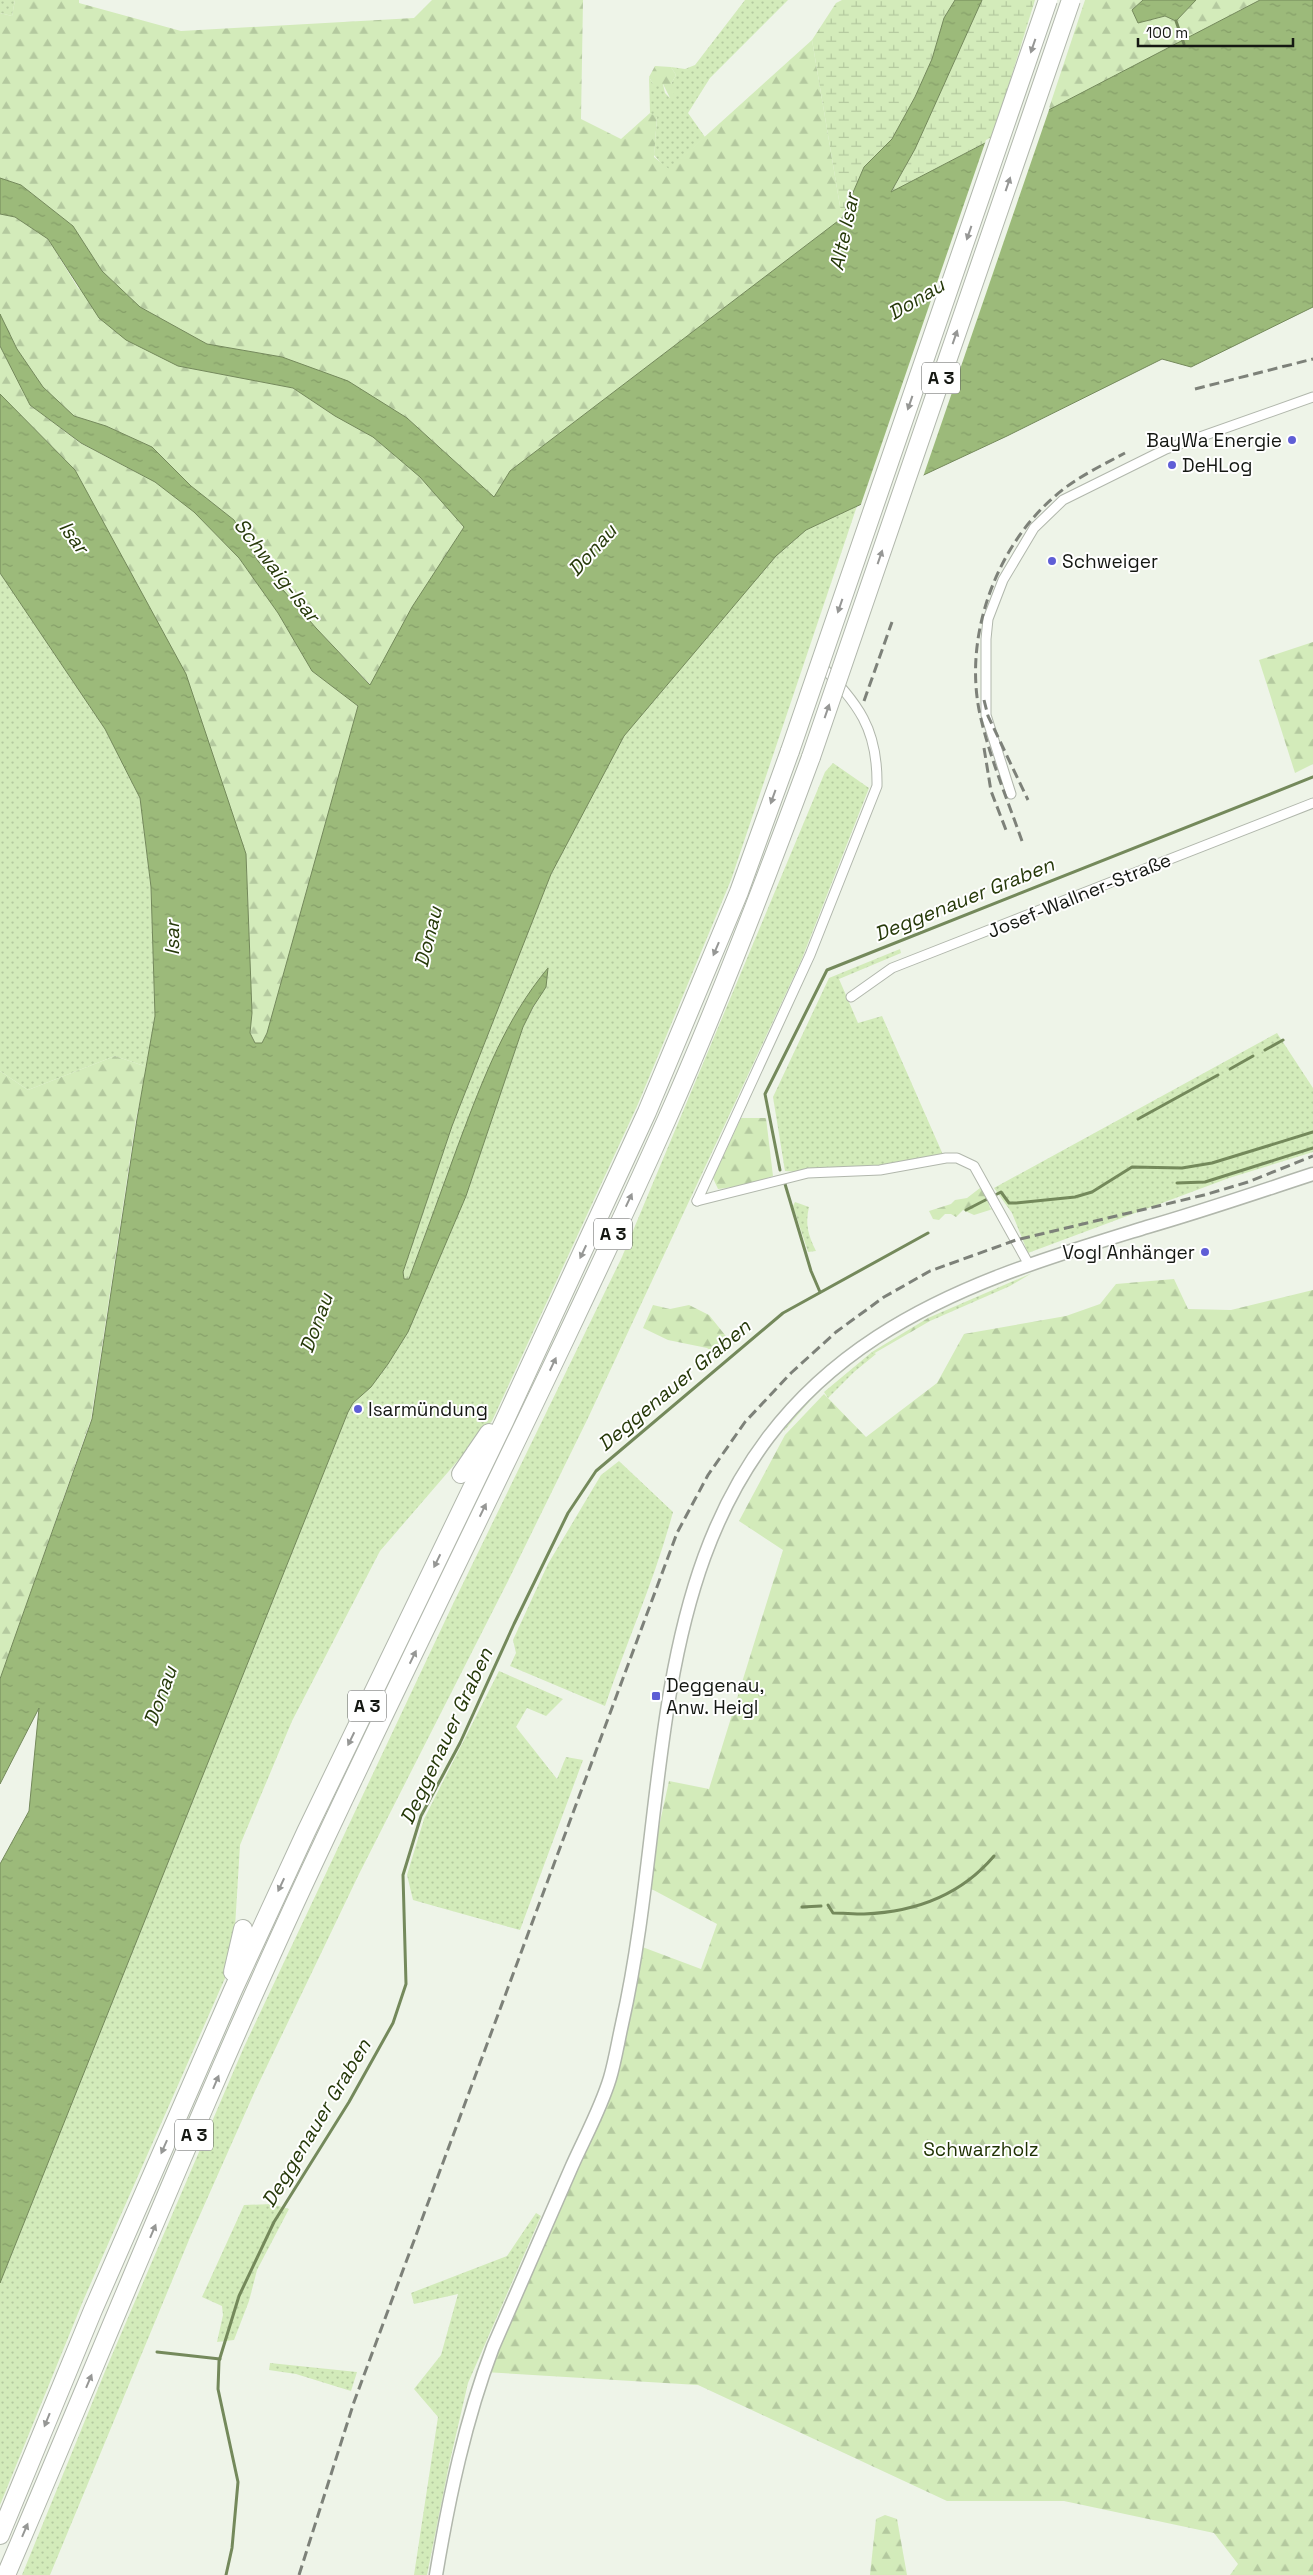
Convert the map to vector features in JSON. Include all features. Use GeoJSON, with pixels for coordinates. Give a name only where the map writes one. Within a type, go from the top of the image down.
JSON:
{"type":"FeatureCollection","features":[{"type":"Feature","properties":{"kind":"highway","name":"A 3"},"geometry":{"type":"LineString","coordinates":[[0,2535],[92,2310],[233,1990],[306,1832],[504,1422],[647,1112],[740,892],[790,752],[1048,0]]}},
{"type":"Feature","properties":{"kind":"highway","name":"A 3"},"geometry":{"type":"LineString","coordinates":[[6,2575],[259,1982],[324,1840],[513,1448],[667,1119],[760,895],[811,757],[1071,0]]}},
{"type":"Feature","properties":{"kind":"highway"},"geometry":{"type":"LineString","coordinates":[[461,1474],[488,1433],[504,1422]]}},
{"type":"Feature","properties":{"kind":"highway"},"geometry":{"type":"LineString","coordinates":[[233,1990],[233,1970],[243,1929]]}},
{"type":"Feature","properties":{"kind":"main road"},"geometry":{"type":"LineString","coordinates":[[436,2575],[462,2444],[480,2383],[493,2347],[610,2080],[629,1994],[637,1945],[676,1649],[696,1574],[722,1511],[762,1442],[794,1403],[841,1363],[875,1338],[925,1308],[1028,1263],[1233,1202],[1313,1174]]}},
{"type":"Feature","properties":{"kind":"street"},"geometry":{"type":"LineString","coordinates":[[1011,794],[986,715],[986,639],[988,619],[1003,580],[1034,528],[1063,500],[1166,449],[1313,397]]}},
{"type":"Feature","properties":{"kind":"street"},"geometry":{"type":"LineString","coordinates":[[814,658],[848,695],[864,719],[874,744],[877,760],[877,786],[810,955],[697,1201],[808,1173],[856,1172],[900,1168],[946,1158],[958,1158],[974,1166],[997,1204],[1028,1263]]}},
{"type":"Feature","properties":{"kind":"street","name":"Josef-Wallner-Straße"},"geometry":{"type":"LineString","coordinates":[[851,997],[892,968],[1313,802]]}},
{"type":"Feature","properties":{"kind":"green space"},"geometry":{"type":"Polygon","coordinates":[[[0,0],[15,0],[12,16],[0,13],[0,0]]]}},
{"type":"Feature","properties":{"kind":"green space"},"geometry":{"type":"Polygon","coordinates":[[[15,0],[79,0],[79,3],[181,31],[414,18],[432,0],[583,0],[581,119],[621,139],[650,113],[657,117],[654,157],[669,169],[812,40],[842,218],[510,471],[494,497],[407,418],[282,357],[207,344],[140,307],[102,271],[73,226],[21,185],[0,178],[0,13],[12,16],[15,0]]]}},
{"type":"Feature","properties":{"kind":"green space"},"geometry":{"type":"Polygon","coordinates":[[[745,0],[788,0],[710,78],[688,113],[705,137],[668,171],[654,155],[657,118],[650,113],[649,77],[653,84],[663,84],[665,93],[670,98],[671,84],[676,75],[671,67],[685,69],[695,65],[745,0]]]}},
{"type":"Feature","properties":{"kind":"green space"},"geometry":{"type":"Polygon","coordinates":[[[842,0],[955,0],[944,18],[932,59],[915,97],[892,139],[864,167],[842,218],[812,40],[836,3],[842,0]]]}},
{"type":"Feature","properties":{"kind":"green space"},"geometry":{"type":"Polygon","coordinates":[[[982,0],[1035,0],[992,139],[891,193],[915,149],[982,0]]]}},
{"type":"Feature","properties":{"kind":"green space"},"geometry":{"type":"Polygon","coordinates":[[[1085,0],[1143,0],[1132,10],[1138,23],[1165,16],[1176,21],[1196,0],[1260,0],[1048,111],[1085,0]]]}},
{"type":"Feature","properties":{"kind":"green space"},"geometry":{"type":"Polygon","coordinates":[[[655,66],[671,67],[676,75],[671,84],[675,92],[670,98],[663,84],[653,84],[649,77],[655,66]]]}},
{"type":"Feature","properties":{"kind":"green space"},"geometry":{"type":"Polygon","coordinates":[[[0,214],[15,217],[48,239],[78,288],[178,366],[293,388],[335,416],[373,437],[420,477],[464,527],[412,607],[371,685],[316,628],[258,561],[234,520],[191,486],[152,447],[106,426],[74,416],[43,387],[17,349],[0,314],[0,214]]]}},
{"type":"Feature","properties":{"kind":"green space"},"geometry":{"type":"Polygon","coordinates":[[[0,346],[30,405],[80,443],[155,482],[194,512],[239,558],[278,613],[312,671],[358,706],[267,1033],[262,1043],[255,1043],[250,1033],[252,1013],[246,854],[75,470],[0,394],[0,346]]]}},
{"type":"Feature","properties":{"kind":"green space"},"geometry":{"type":"Polygon","coordinates":[[[857,506],[731,880],[638,1104],[492,1421],[380,1551],[292,1721],[240,1845],[233,1960],[83,2301],[0,2505],[0,2283],[348,1412],[353,1403],[371,1387],[408,1332],[466,1196],[523,1027],[542,992],[548,969],[513,1018],[489,1071],[409,1279],[404,1280],[403,1272],[452,1126],[551,874],[624,736],[776,556],[806,530],[857,506]]]}},
{"type":"Feature","properties":{"kind":"green space"},"geometry":{"type":"Polygon","coordinates":[[[0,573],[105,729],[140,798],[151,887],[155,1016],[147,1067],[115,1056],[28,1090],[0,1071],[0,573]]]}},
{"type":"Feature","properties":{"kind":"green space"},"geometry":{"type":"Polygon","coordinates":[[[1313,642],[1313,764],[1295,773],[1259,660],[1313,642]]]}},
{"type":"Feature","properties":{"kind":"green space"},"geometry":{"type":"Polygon","coordinates":[[[833,763],[869,788],[801,961],[588,1418],[507,1583],[359,1874],[255,2091],[191,2235],[50,2575],[22,2575],[106,2369],[244,2047],[453,1604],[622,1257],[825,772],[833,763]]]}},
{"type":"Feature","properties":{"kind":"green space"},"geometry":{"type":"Polygon","coordinates":[[[900,949],[901,953],[839,979],[858,1023],[882,1016],[944,1157],[905,1165],[798,1172],[785,1171],[773,1097],[829,978],[900,949]]]}},
{"type":"Feature","properties":{"kind":"green space"},"geometry":{"type":"Polygon","coordinates":[[[1277,1033],[1313,1088],[1313,1152],[1229,1178],[1028,1253],[1012,1213],[994,1188],[1277,1033]]]}},
{"type":"Feature","properties":{"kind":"green space"},"geometry":{"type":"Polygon","coordinates":[[[115,1056],[147,1067],[136,1119],[91,1419],[0,1680],[0,1071],[28,1090],[115,1056]]]}},
{"type":"Feature","properties":{"kind":"green space"},"geometry":{"type":"Polygon","coordinates":[[[741,1118],[766,1118],[773,1176],[748,1185],[718,1189],[713,1178],[741,1118]]]}},
{"type":"Feature","properties":{"kind":"green space"},"geometry":{"type":"Polygon","coordinates":[[[980,1188],[985,1190],[990,1208],[993,1209],[974,1215],[963,1210],[956,1217],[951,1214],[945,1214],[939,1220],[933,1219],[929,1211],[951,1204],[955,1200],[967,1198],[980,1188]]]}},
{"type":"Feature","properties":{"kind":"green space"},"geometry":{"type":"Polygon","coordinates":[[[795,1202],[809,1207],[808,1229],[816,1251],[808,1252],[793,1206],[795,1202]]]}},
{"type":"Feature","properties":{"kind":"green space"},"geometry":{"type":"Polygon","coordinates":[[[1029,1272],[974,1294],[919,1320],[853,1362],[890,1335],[930,1312],[966,1295],[1029,1272]]]}},
{"type":"Feature","properties":{"kind":"green space"},"geometry":{"type":"Polygon","coordinates":[[[1032,1273],[1010,1286],[930,1321],[928,1318],[1032,1273]]]}},
{"type":"Feature","properties":{"kind":"green space","name":"Schwarzholz"},"geometry":{"type":"Polygon","coordinates":[[[1174,1279],[1188,1309],[1231,1310],[1313,1290],[1313,2575],[1230,2575],[1238,2564],[1214,2533],[1064,2501],[947,2501],[698,2385],[484,2372],[611,2079],[637,1945],[701,1969],[717,1924],[646,1886],[669,1781],[709,1789],[783,1550],[739,1521],[785,1435],[824,1394],[866,1437],[937,1383],[964,1334],[1066,1316],[1100,1304],[1116,1284],[1174,1279]]]}},
{"type":"Feature","properties":{"kind":"green space"},"geometry":{"type":"Polygon","coordinates":[[[653,1305],[670,1309],[689,1305],[709,1315],[729,1340],[715,1354],[707,1348],[668,1340],[643,1328],[653,1305]]]}},
{"type":"Feature","properties":{"kind":"green space"},"geometry":{"type":"Polygon","coordinates":[[[928,1318],[930,1321],[873,1354],[872,1352],[928,1318]]]}},
{"type":"Feature","properties":{"kind":"green space"},"geometry":{"type":"Polygon","coordinates":[[[872,1352],[876,1354],[854,1372],[828,1398],[824,1392],[872,1352]]]}},
{"type":"Feature","properties":{"kind":"green space"},"geometry":{"type":"Polygon","coordinates":[[[820,1391],[807,1404],[784,1431],[784,1426],[820,1391]]]}},
{"type":"Feature","properties":{"kind":"green space"},"geometry":{"type":"Polygon","coordinates":[[[619,1461],[673,1512],[658,1561],[605,1706],[510,1666],[516,1653],[513,1640],[548,1564],[601,1475],[619,1461]]]}},
{"type":"Feature","properties":{"kind":"green space"},"geometry":{"type":"Polygon","coordinates":[[[499,1671],[563,1699],[546,1716],[527,1708],[516,1727],[557,1779],[566,1757],[583,1760],[520,1930],[413,1900],[407,1875],[424,1819],[499,1671]]]}},
{"type":"Feature","properties":{"kind":"green space"},"geometry":{"type":"Polygon","coordinates":[[[272,2204],[289,2209],[257,2270],[249,2301],[234,2340],[217,2342],[223,2315],[222,2306],[202,2297],[244,2205],[272,2204]]]}},
{"type":"Feature","properties":{"kind":"green space"},"geometry":{"type":"Polygon","coordinates":[[[536,2213],[541,2216],[468,2383],[427,2575],[414,2575],[438,2417],[414,2389],[441,2355],[458,2294],[414,2304],[411,2293],[507,2256],[536,2213]]]}},
{"type":"Feature","properties":{"kind":"green space"},"geometry":{"type":"Polygon","coordinates":[[[270,2363],[357,2372],[351,2391],[296,2374],[269,2370],[270,2363]]]}},
{"type":"Feature","properties":{"kind":"green space"},"geometry":{"type":"Polygon","coordinates":[[[885,2515],[897,2519],[907,2575],[870,2575],[876,2519],[885,2515]]]}},
{"type":"Feature","properties":{"kind":"water"},"geometry":{"type":"Polygon","coordinates":[[[955,0],[982,0],[915,149],[891,192],[1260,0],[1313,0],[1313,307],[1191,367],[1162,359],[1007,436],[806,530],[776,556],[624,736],[551,874],[452,1126],[403,1272],[404,1279],[409,1279],[469,1117],[497,1050],[520,1007],[548,968],[546,987],[523,1027],[466,1196],[408,1332],[371,1387],[353,1403],[348,1412],[0,2283],[0,1864],[29,1811],[39,1708],[0,1784],[0,1679],[92,1419],[137,1119],[155,1016],[151,887],[140,798],[105,729],[0,573],[0,394],[75,470],[186,674],[246,854],[252,1013],[250,1033],[255,1043],[262,1043],[267,1033],[358,706],[312,671],[278,613],[239,558],[194,512],[155,482],[81,443],[30,405],[0,346],[0,314],[17,349],[43,387],[74,416],[106,426],[152,447],[191,486],[234,520],[258,561],[316,628],[370,685],[412,607],[464,527],[420,477],[373,437],[335,416],[293,388],[178,366],[126,340],[99,318],[48,239],[15,217],[0,214],[0,178],[21,185],[73,226],[102,271],[140,307],[207,344],[282,357],[348,381],[407,418],[494,497],[510,471],[842,218],[864,167],[892,139],[915,97],[932,59],[944,18],[955,0]]]}},
{"type":"Feature","properties":{"kind":"water"},"geometry":{"type":"Polygon","coordinates":[[[1143,0],[1196,0],[1176,21],[1165,16],[1138,23],[1132,10],[1143,0]]]}},
{"type":"Feature","properties":{"kind":"pier"},"geometry":{"type":"Polygon","coordinates":[[[1050,107],[923,477],[860,507],[986,140],[1050,107]]]}},
{"type":"Feature","properties":{"kind":"waterway"},"geometry":{"type":"LineString","coordinates":[[1176,21],[1184,44]]}},
{"type":"Feature","properties":{"kind":"waterway","name":"Deggenauer Graben"},"geometry":{"type":"LineString","coordinates":[[780,1170],[765,1094],[827,970],[1313,777]]}},
{"type":"Feature","properties":{"kind":"waterway"},"geometry":{"type":"LineString","coordinates":[[1265,1050],[1283,1040]]}},
{"type":"Feature","properties":{"kind":"waterway"},"geometry":{"type":"LineString","coordinates":[[1230,1069],[1253,1056]]}},
{"type":"Feature","properties":{"kind":"waterway"},"geometry":{"type":"LineString","coordinates":[[1138,1119],[1218,1075]]}},
{"type":"Feature","properties":{"kind":"waterway"},"geometry":{"type":"LineString","coordinates":[[966,1210],[1001,1192],[1009,1203],[1075,1197],[1092,1192],[1132,1167],[1182,1168],[1212,1163],[1313,1132]]}},
{"type":"Feature","properties":{"kind":"waterway"},"geometry":{"type":"LineString","coordinates":[[1177,1183],[1205,1182],[1313,1148]]}},
{"type":"Feature","properties":{"kind":"waterway","name":"Deggenauer Graben"},"geometry":{"type":"LineString","coordinates":[[785,1184],[811,1271],[820,1292]]}},
{"type":"Feature","properties":{"kind":"waterway","name":"Deggenauer Graben"},"geometry":{"type":"LineString","coordinates":[[226,2575],[232,2548],[238,2482],[218,2389],[219,2361],[239,2296],[274,2222],[349,2102],[393,2023],[406,1984],[403,1875],[421,1816],[460,1743],[514,1624],[568,1513],[596,1471],[783,1313],[928,1233]]}},
{"type":"Feature","properties":{"kind":"waterway"},"geometry":{"type":"LineString","coordinates":[[828,1905],[833,1913],[864,1914],[883,1913],[919,1905],[952,1891],[981,1870],[994,1856]]}},
{"type":"Feature","properties":{"kind":"waterway"},"geometry":{"type":"LineString","coordinates":[[802,1907],[821,1906]]}},
{"type":"Feature","properties":{"kind":"waterway"},"geometry":{"type":"LineString","coordinates":[[157,2352],[220,2359]]}},
{"type":"Feature","properties":{"kind":"railway"},"geometry":{"type":"LineString","coordinates":[[1195,389],[1313,359]]}},
{"type":"Feature","properties":{"kind":"railway"},"geometry":{"type":"LineString","coordinates":[[1022,841],[1000,781],[981,719],[976,689],[976,659],[980,628],[988,598],[1000,570],[1015,543],[1033,518],[1054,497],[1071,484],[1125,453]]}},
{"type":"Feature","properties":{"kind":"railway"},"geometry":{"type":"LineString","coordinates":[[864,701],[892,622]]}},
{"type":"Feature","properties":{"kind":"railway"},"geometry":{"type":"LineString","coordinates":[[984,700],[988,716],[1028,800]]}},
{"type":"Feature","properties":{"kind":"railway"},"geometry":{"type":"LineString","coordinates":[[984,748],[991,791],[1006,830]]}},
{"type":"Feature","properties":{"kind":"railway"},"geometry":{"type":"LineString","coordinates":[[299,2575],[354,2402],[677,1533],[708,1475],[745,1422],[791,1373],[836,1332],[884,1297],[930,1271],[1016,1240],[1204,1195],[1248,1182],[1313,1156]]}},
{"type":"Feature","properties":{"kind":"place","name":"BayWa Energie"},"geometry":{"type":"Point","coordinates":[1292,440]}},
{"type":"Feature","properties":{"kind":"place","name":"DeHLog"},"geometry":{"type":"Point","coordinates":[1172,465]}},
{"type":"Feature","properties":{"kind":"place","name":"Schweiger"},"geometry":{"type":"Point","coordinates":[1052,561]}},
{"type":"Feature","properties":{"kind":"place","name":"Vogl Anhänger"},"geometry":{"type":"Point","coordinates":[1205,1252]}},
{"type":"Feature","properties":{"kind":"place","name":"Isarmündung"},"geometry":{"type":"Point","coordinates":[358,1409]}},
{"type":"Feature","properties":{"kind":"place","name":"Deggenau, Anw. Heigl"},"geometry":{"type":"Point","coordinates":[656,1696]}},
{"type":"Feature","properties":{"kind":"water label","name":"Alte Isar"},"geometry":{"type":"Point","coordinates":[844,232]}},
{"type":"Feature","properties":{"kind":"water label","name":"Donau"},"geometry":{"type":"Point","coordinates":[916,299]}},
{"type":"Feature","properties":{"kind":"water label","name":"Isar"},"geometry":{"type":"Point","coordinates":[74,537]}},
{"type":"Feature","properties":{"kind":"water label","name":"Donau"},"geometry":{"type":"Point","coordinates":[592,550]}},
{"type":"Feature","properties":{"kind":"water label","name":"Schwaig-Isar"},"geometry":{"type":"Point","coordinates":[277,570]}},
{"type":"Feature","properties":{"kind":"water label","name":"Donau"},"geometry":{"type":"Point","coordinates":[428,937]}},
{"type":"Feature","properties":{"kind":"water label","name":"Isar"},"geometry":{"type":"Point","coordinates":[172,938]}},
{"type":"Feature","properties":{"kind":"water label","name":"Donau"},"geometry":{"type":"Point","coordinates":[316,1323]}},
{"type":"Feature","properties":{"kind":"water label","name":"Donau"},"geometry":{"type":"Point","coordinates":[160,1696]}}]}
